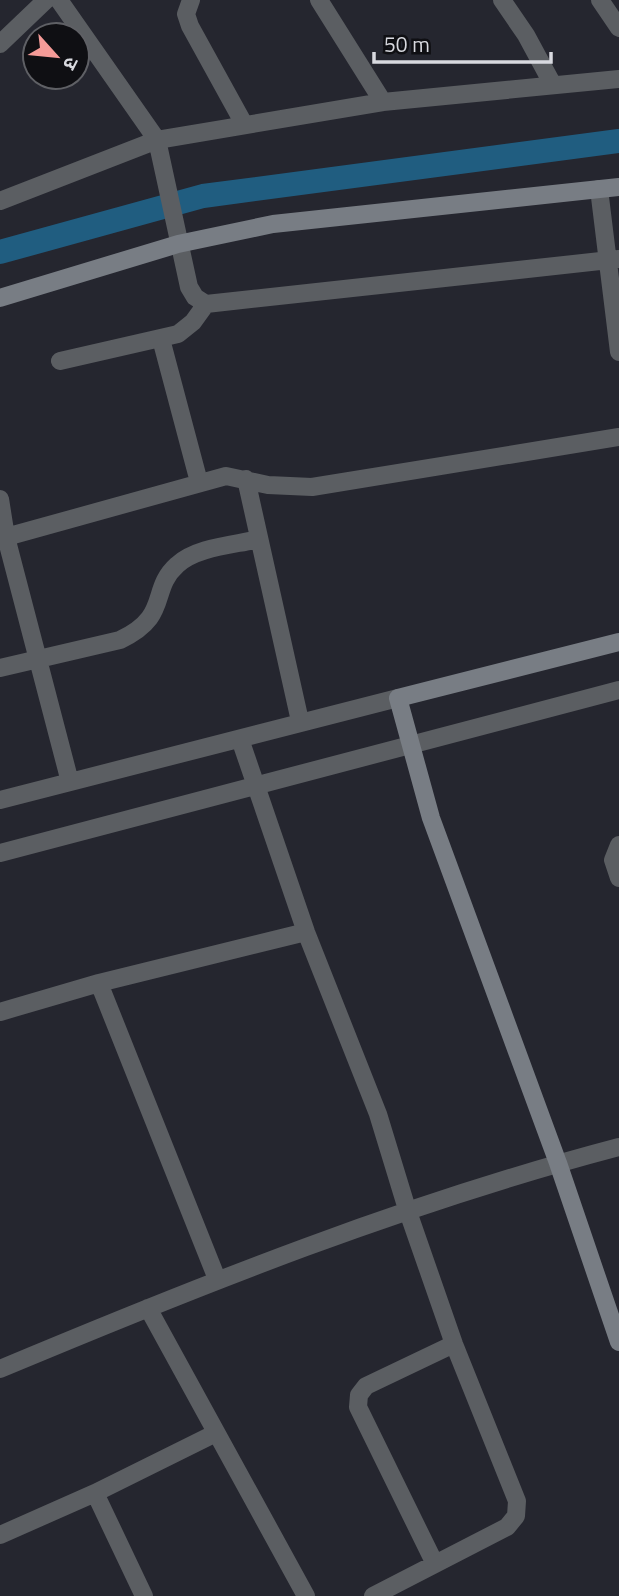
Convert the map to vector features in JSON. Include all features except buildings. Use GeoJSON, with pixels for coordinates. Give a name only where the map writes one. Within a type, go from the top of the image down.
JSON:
{"type":"FeatureCollection","features":[{"type":"Feature","properties":{"kind":"street"},"geometry":{"type":"LineString","coordinates":[[0,44],[46,0]]}},
{"type":"Feature","properties":{"kind":"street"},"geometry":{"type":"LineString","coordinates":[[59,0],[157,140],[189,287],[195,297],[206,304],[613,260]]}},
{"type":"Feature","properties":{"kind":"street"},"geometry":{"type":"LineString","coordinates":[[191,0],[186,14],[190,26],[244,124]]}},
{"type":"Feature","properties":{"kind":"street"},"geometry":{"type":"LineString","coordinates":[[318,0],[383,102]]}},
{"type":"Feature","properties":{"kind":"street"},"geometry":{"type":"LineString","coordinates":[[502,0],[526,35],[553,85]]}},
{"type":"Feature","properties":{"kind":"street"},"geometry":{"type":"LineString","coordinates":[[600,0],[619,28]]}},
{"type":"Feature","properties":{"kind":"street"},"geometry":{"type":"LineString","coordinates":[[0,201],[157,140],[383,102],[619,79]]}},
{"type":"Feature","properties":{"kind":"street"},"geometry":{"type":"LineString","coordinates":[[0,298],[178,244],[273,224],[619,187]]}},
{"type":"Feature","properties":{"kind":"street"},"geometry":{"type":"LineString","coordinates":[[599,189],[613,260],[619,352]]}},
{"type":"Feature","properties":{"kind":"street"},"geometry":{"type":"LineString","coordinates":[[60,361],[161,339],[186,328],[206,304]]}},
{"type":"Feature","properties":{"kind":"street"},"geometry":{"type":"LineString","coordinates":[[161,339],[199,482]]}},
{"type":"Feature","properties":{"kind":"street"},"geometry":{"type":"LineString","coordinates":[[6,537],[226,476],[268,485],[312,487],[619,437]]}},
{"type":"Feature","properties":{"kind":"street"},"geometry":{"type":"LineString","coordinates":[[246,479],[300,721]]}},
{"type":"Feature","properties":{"kind":"street"},"geometry":{"type":"LineString","coordinates":[[0,499],[6,537],[69,782]]}},
{"type":"Feature","properties":{"kind":"street"},"geometry":{"type":"LineString","coordinates":[[0,668],[120,640],[136,632],[151,619],[170,574],[182,561],[189,556],[259,539]]}},
{"type":"Feature","properties":{"kind":"street"},"geometry":{"type":"LineString","coordinates":[[0,800],[240,739],[300,721],[619,642]]}},
{"type":"Feature","properties":{"kind":"street"},"geometry":{"type":"LineString","coordinates":[[0,853],[256,783],[619,690]]}},
{"type":"Feature","properties":{"kind":"street"},"geometry":{"type":"LineString","coordinates":[[398,698],[432,818],[558,1163],[619,1342]]}},
{"type":"Feature","properties":{"kind":"street"},"geometry":{"type":"LineString","coordinates":[[240,739],[306,932],[379,1114],[407,1209],[454,1344],[517,1501],[516,1516],[507,1527],[373,1596]]}},
{"type":"Feature","properties":{"kind":"street"},"geometry":{"type":"LineString","coordinates":[[619,845],[613,860],[619,878]]}},
{"type":"Feature","properties":{"kind":"street"},"geometry":{"type":"LineString","coordinates":[[0,1012],[99,983],[306,932]]}},
{"type":"Feature","properties":{"kind":"street"},"geometry":{"type":"LineString","coordinates":[[99,983],[217,1279]]}},
{"type":"Feature","properties":{"kind":"street"},"geometry":{"type":"LineString","coordinates":[[0,1369],[217,1279],[407,1209],[619,1147]]}},
{"type":"Feature","properties":{"kind":"street"},"geometry":{"type":"LineString","coordinates":[[148,1308],[306,1596]]}},
{"type":"Feature","properties":{"kind":"street"},"geometry":{"type":"LineString","coordinates":[[435,1564],[358,1407],[359,1395],[366,1385],[454,1344]]}},
{"type":"Feature","properties":{"kind":"street"},"geometry":{"type":"LineString","coordinates":[[0,1535],[95,1493],[216,1433]]}},
{"type":"Feature","properties":{"kind":"street"},"geometry":{"type":"LineString","coordinates":[[95,1493],[144,1596]]}},
{"type":"Feature","properties":{"kind":"waterway"},"geometry":{"type":"LineString","coordinates":[[0,252],[203,196],[619,141]]}}]}
